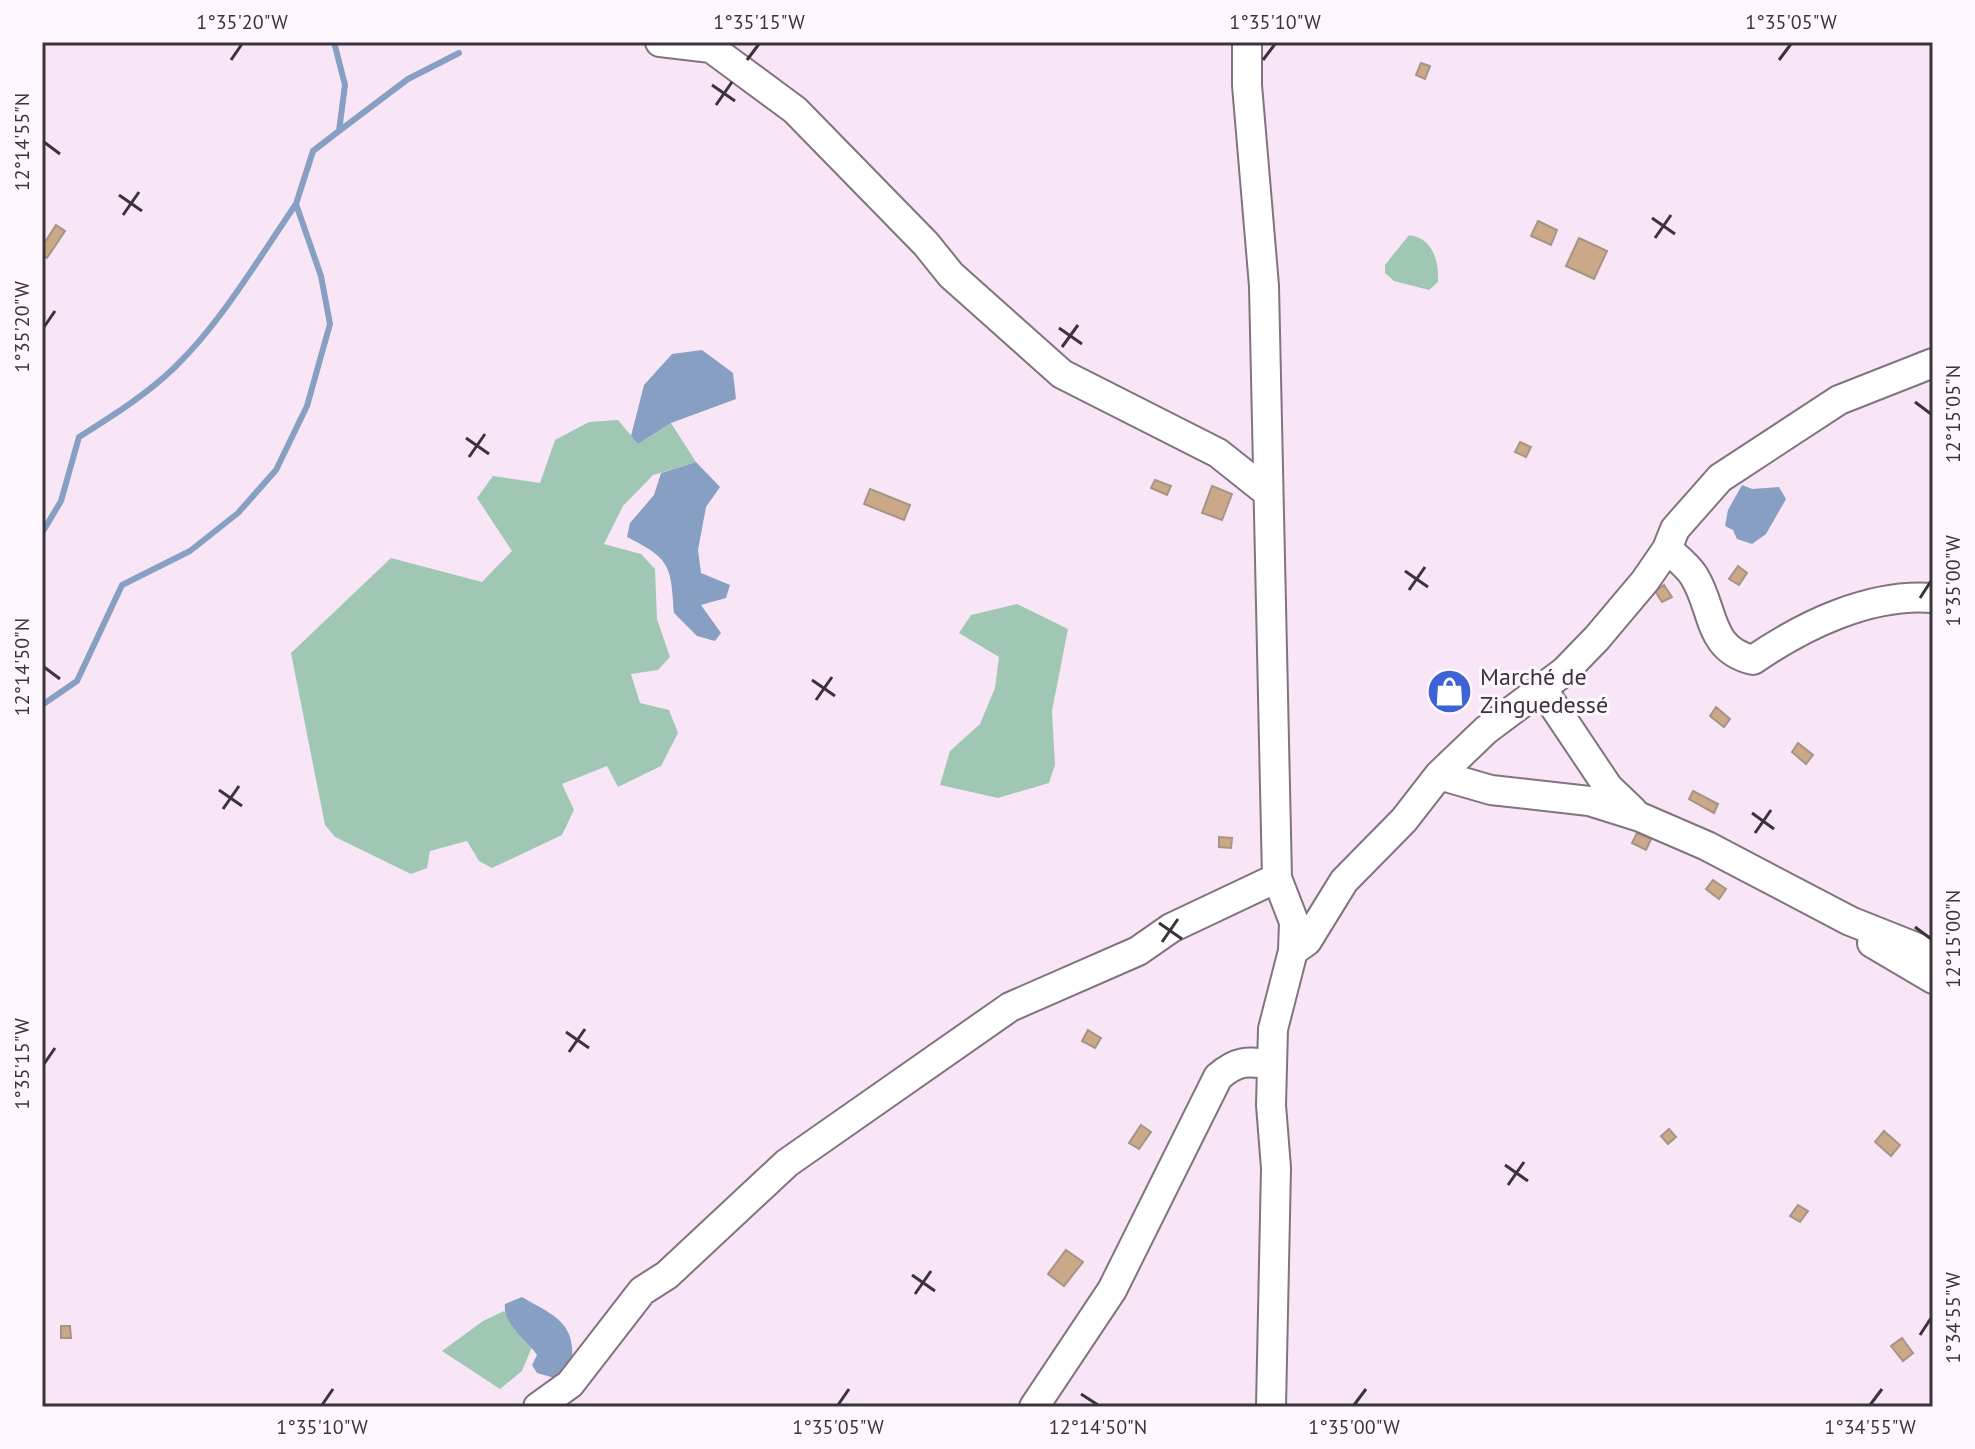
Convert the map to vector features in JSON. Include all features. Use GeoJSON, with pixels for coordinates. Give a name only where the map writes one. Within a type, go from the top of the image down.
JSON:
{"type":"FeatureCollection","features":[{"type":"Feature","properties":{"kind":"street"},"geometry":{"type":"LineString","coordinates":[[660,42],[711,48],[795,110],[926,244],[951,275],[1062,374],[1218,453],[1267,492]]}},
{"type":"Feature","properties":{"kind":"street"},"geometry":{"type":"LineString","coordinates":[[1225,42],[1247,85]]}},
{"type":"Feature","properties":{"kind":"street"},"geometry":{"type":"LineString","coordinates":[[1247,42],[1247,85],[1264,286],[1277,878],[1294,922],[1293,951],[1273,1029],[1276,1193],[1271,1407]]}},
{"type":"Feature","properties":{"kind":"street"},"geometry":{"type":"LineString","coordinates":[[1293,951],[1307,941],[1344,881],[1404,820],[1439,775],[1480,735],[1543,690],[1597,638],[1667,549],[1675,529],[1720,478],[1839,400],[1933,363]]}},
{"type":"Feature","properties":{"kind":"street"},"geometry":{"type":"LineString","coordinates":[[1667,549],[1694,575],[1723,645],[1731,655],[1753,660],[1846,611],[1886,599],[1933,598]]}},
{"type":"Feature","properties":{"kind":"street"},"geometry":{"type":"LineString","coordinates":[[1543,690],[1608,787],[1640,817]]}},
{"type":"Feature","properties":{"kind":"street"},"geometry":{"type":"LineString","coordinates":[[1439,775],[1491,790],[1589,801],[1640,817],[1748,866],[1848,920],[1933,954]]}},
{"type":"Feature","properties":{"kind":"street"},"geometry":{"type":"LineString","coordinates":[[538,1407],[570,1384],[642,1291],[667,1275],[787,1163],[1010,1007],[1138,951],[1171,928],[1277,878]]}},
{"type":"Feature","properties":{"kind":"street"},"geometry":{"type":"LineString","coordinates":[[1848,920],[1865,938],[1933,979]]}},
{"type":"Feature","properties":{"kind":"street"},"geometry":{"type":"LineString","coordinates":[[1034,1407],[1112,1290],[1218,1077],[1233,1064],[1250,1061],[1272,1065]]}},
{"type":"Feature","properties":{"kind":"green space"},"geometry":{"type":"Polygon","coordinates":[[[1409,235],[1424,241],[1436,259],[1438,282],[1429,290],[1394,281],[1385,273],[1385,265],[1409,235]]]}},
{"type":"Feature","properties":{"kind":"green space"},"geometry":{"type":"Polygon","coordinates":[[[618,420],[638,444],[671,423],[696,462],[653,475],[623,506],[604,544],[641,554],[655,569],[657,619],[670,657],[658,670],[631,674],[640,703],[669,710],[678,733],[661,766],[618,787],[607,766],[562,784],[574,810],[562,835],[492,868],[479,861],[467,841],[430,851],[427,868],[411,874],[335,837],[325,825],[291,653],[391,558],[482,582],[512,551],[477,498],[493,476],[540,483],[555,440],[589,422],[618,420]]]}},
{"type":"Feature","properties":{"kind":"green space"},"geometry":{"type":"Polygon","coordinates":[[[1017,604],[1068,629],[1052,711],[1055,765],[1049,783],[998,798],[940,785],[950,751],[980,724],[995,688],[999,657],[959,633],[971,615],[1017,604]]]}},
{"type":"Feature","properties":{"kind":"green space"},"geometry":{"type":"Polygon","coordinates":[[[504,1311],[532,1347],[522,1371],[500,1389],[442,1351],[483,1321],[504,1311]]]}},
{"type":"Feature","properties":{"kind":"water"},"geometry":{"type":"Polygon","coordinates":[[[702,350],[733,373],[736,399],[671,423],[638,444],[631,436],[644,385],[672,354],[702,350]]]}},
{"type":"Feature","properties":{"kind":"water"},"geometry":{"type":"Polygon","coordinates":[[[696,462],[720,487],[706,507],[698,550],[701,573],[730,585],[726,598],[701,605],[721,633],[715,641],[697,636],[674,613],[672,584],[666,566],[652,552],[627,537],[630,523],[654,495],[661,473],[696,462]]]}},
{"type":"Feature","properties":{"kind":"water"},"geometry":{"type":"Polygon","coordinates":[[[1742,485],[1752,489],[1779,487],[1786,499],[1766,534],[1752,544],[1737,539],[1733,530],[1725,526],[1728,510],[1742,485]]]}},
{"type":"Feature","properties":{"kind":"water"},"geometry":{"type":"Polygon","coordinates":[[[522,1297],[565,1326],[572,1345],[572,1357],[570,1373],[565,1381],[537,1373],[532,1365],[537,1355],[507,1318],[505,1304],[522,1297]]]}},
{"type":"Feature","properties":{"kind":"building"},"geometry":{"type":"Polygon","coordinates":[[[1421,63],[1430,66],[1425,79],[1416,75],[1421,63]]]}},
{"type":"Feature","properties":{"kind":"building"},"geometry":{"type":"Polygon","coordinates":[[[1538,221],[1557,230],[1551,245],[1531,236],[1538,221]]]}},
{"type":"Feature","properties":{"kind":"building"},"geometry":{"type":"Polygon","coordinates":[[[56,225],[65,231],[47,258],[42,255],[42,240],[45,242],[56,225]]]}},
{"type":"Feature","properties":{"kind":"building"},"geometry":{"type":"Polygon","coordinates":[[[1579,238],[1607,251],[1594,279],[1566,266],[1579,238]]]}},
{"type":"Feature","properties":{"kind":"building"},"geometry":{"type":"Polygon","coordinates":[[[1520,442],[1531,447],[1526,457],[1515,452],[1520,442]]]}},
{"type":"Feature","properties":{"kind":"building"},"geometry":{"type":"Polygon","coordinates":[[[1155,480],[1171,486],[1167,495],[1151,488],[1155,480]]]}},
{"type":"Feature","properties":{"kind":"building"},"geometry":{"type":"Polygon","coordinates":[[[1212,486],[1232,494],[1222,520],[1202,513],[1212,486]]]}},
{"type":"Feature","properties":{"kind":"building"},"geometry":{"type":"Polygon","coordinates":[[[870,489],[910,505],[904,520],[864,504],[870,489]]]}},
{"type":"Feature","properties":{"kind":"building"},"geometry":{"type":"Polygon","coordinates":[[[1738,566],[1747,573],[1739,585],[1729,579],[1738,566]]]}},
{"type":"Feature","properties":{"kind":"building"},"geometry":{"type":"Polygon","coordinates":[[[1664,585],[1672,597],[1662,602],[1655,591],[1664,585]]]}},
{"type":"Feature","properties":{"kind":"building"},"geometry":{"type":"Polygon","coordinates":[[[1716,707],[1730,719],[1724,727],[1710,716],[1716,707]]]}},
{"type":"Feature","properties":{"kind":"building"},"geometry":{"type":"Polygon","coordinates":[[[1798,743],[1813,755],[1806,764],[1792,752],[1798,743]]]}},
{"type":"Feature","properties":{"kind":"building"},"geometry":{"type":"Polygon","coordinates":[[[1693,791],[1718,804],[1714,813],[1689,799],[1693,791]]]}},
{"type":"Feature","properties":{"kind":"building"},"geometry":{"type":"Polygon","coordinates":[[[1637,833],[1651,839],[1646,850],[1632,843],[1637,833]]]}},
{"type":"Feature","properties":{"kind":"building"},"geometry":{"type":"Polygon","coordinates":[[[1219,837],[1232,838],[1231,848],[1219,847],[1219,837]]]}},
{"type":"Feature","properties":{"kind":"building"},"geometry":{"type":"Polygon","coordinates":[[[1713,880],[1726,889],[1719,899],[1706,889],[1713,880]]]}},
{"type":"Feature","properties":{"kind":"building"},"geometry":{"type":"Polygon","coordinates":[[[1088,1030],[1101,1038],[1095,1048],[1082,1041],[1088,1030]]]}},
{"type":"Feature","properties":{"kind":"building"},"geometry":{"type":"Polygon","coordinates":[[[1141,1125],[1151,1132],[1139,1149],[1129,1143],[1141,1125]]]}},
{"type":"Feature","properties":{"kind":"building"},"geometry":{"type":"Polygon","coordinates":[[[1669,1129],[1676,1137],[1668,1144],[1661,1136],[1669,1129]]]}},
{"type":"Feature","properties":{"kind":"building"},"geometry":{"type":"Polygon","coordinates":[[[1884,1131],[1900,1145],[1891,1156],[1875,1142],[1884,1131]]]}},
{"type":"Feature","properties":{"kind":"building"},"geometry":{"type":"Polygon","coordinates":[[[1798,1205],[1808,1211],[1800,1222],[1790,1216],[1798,1205]]]}},
{"type":"Feature","properties":{"kind":"building"},"geometry":{"type":"Polygon","coordinates":[[[1066,1250],[1083,1262],[1064,1286],[1048,1274],[1066,1250]]]}},
{"type":"Feature","properties":{"kind":"building"},"geometry":{"type":"Polygon","coordinates":[[[61,1326],[70,1326],[71,1338],[61,1338],[61,1326]]]}},
{"type":"Feature","properties":{"kind":"building"},"geometry":{"type":"Polygon","coordinates":[[[1902,1338],[1913,1353],[1903,1361],[1891,1346],[1902,1338]]]}},
{"type":"Feature","properties":{"kind":"waterway"},"geometry":{"type":"LineString","coordinates":[[42,705],[77,681],[122,585],[190,551],[238,513],[276,470],[307,406],[330,324],[321,276],[296,204],[313,151],[339,131],[345,85],[334,42]]}},
{"type":"Feature","properties":{"kind":"waterway"},"geometry":{"type":"LineString","coordinates":[[339,131],[408,79],[459,53]]}},
{"type":"Feature","properties":{"kind":"waterway"},"geometry":{"type":"LineString","coordinates":[[42,533],[61,501],[79,437],[152,387],[191,350],[239,289],[296,204]]}},
{"type":"Feature","properties":{"kind":"place","name":"Marché de Zinguedessé"},"geometry":{"type":"Point","coordinates":[1449,691]}}]}
